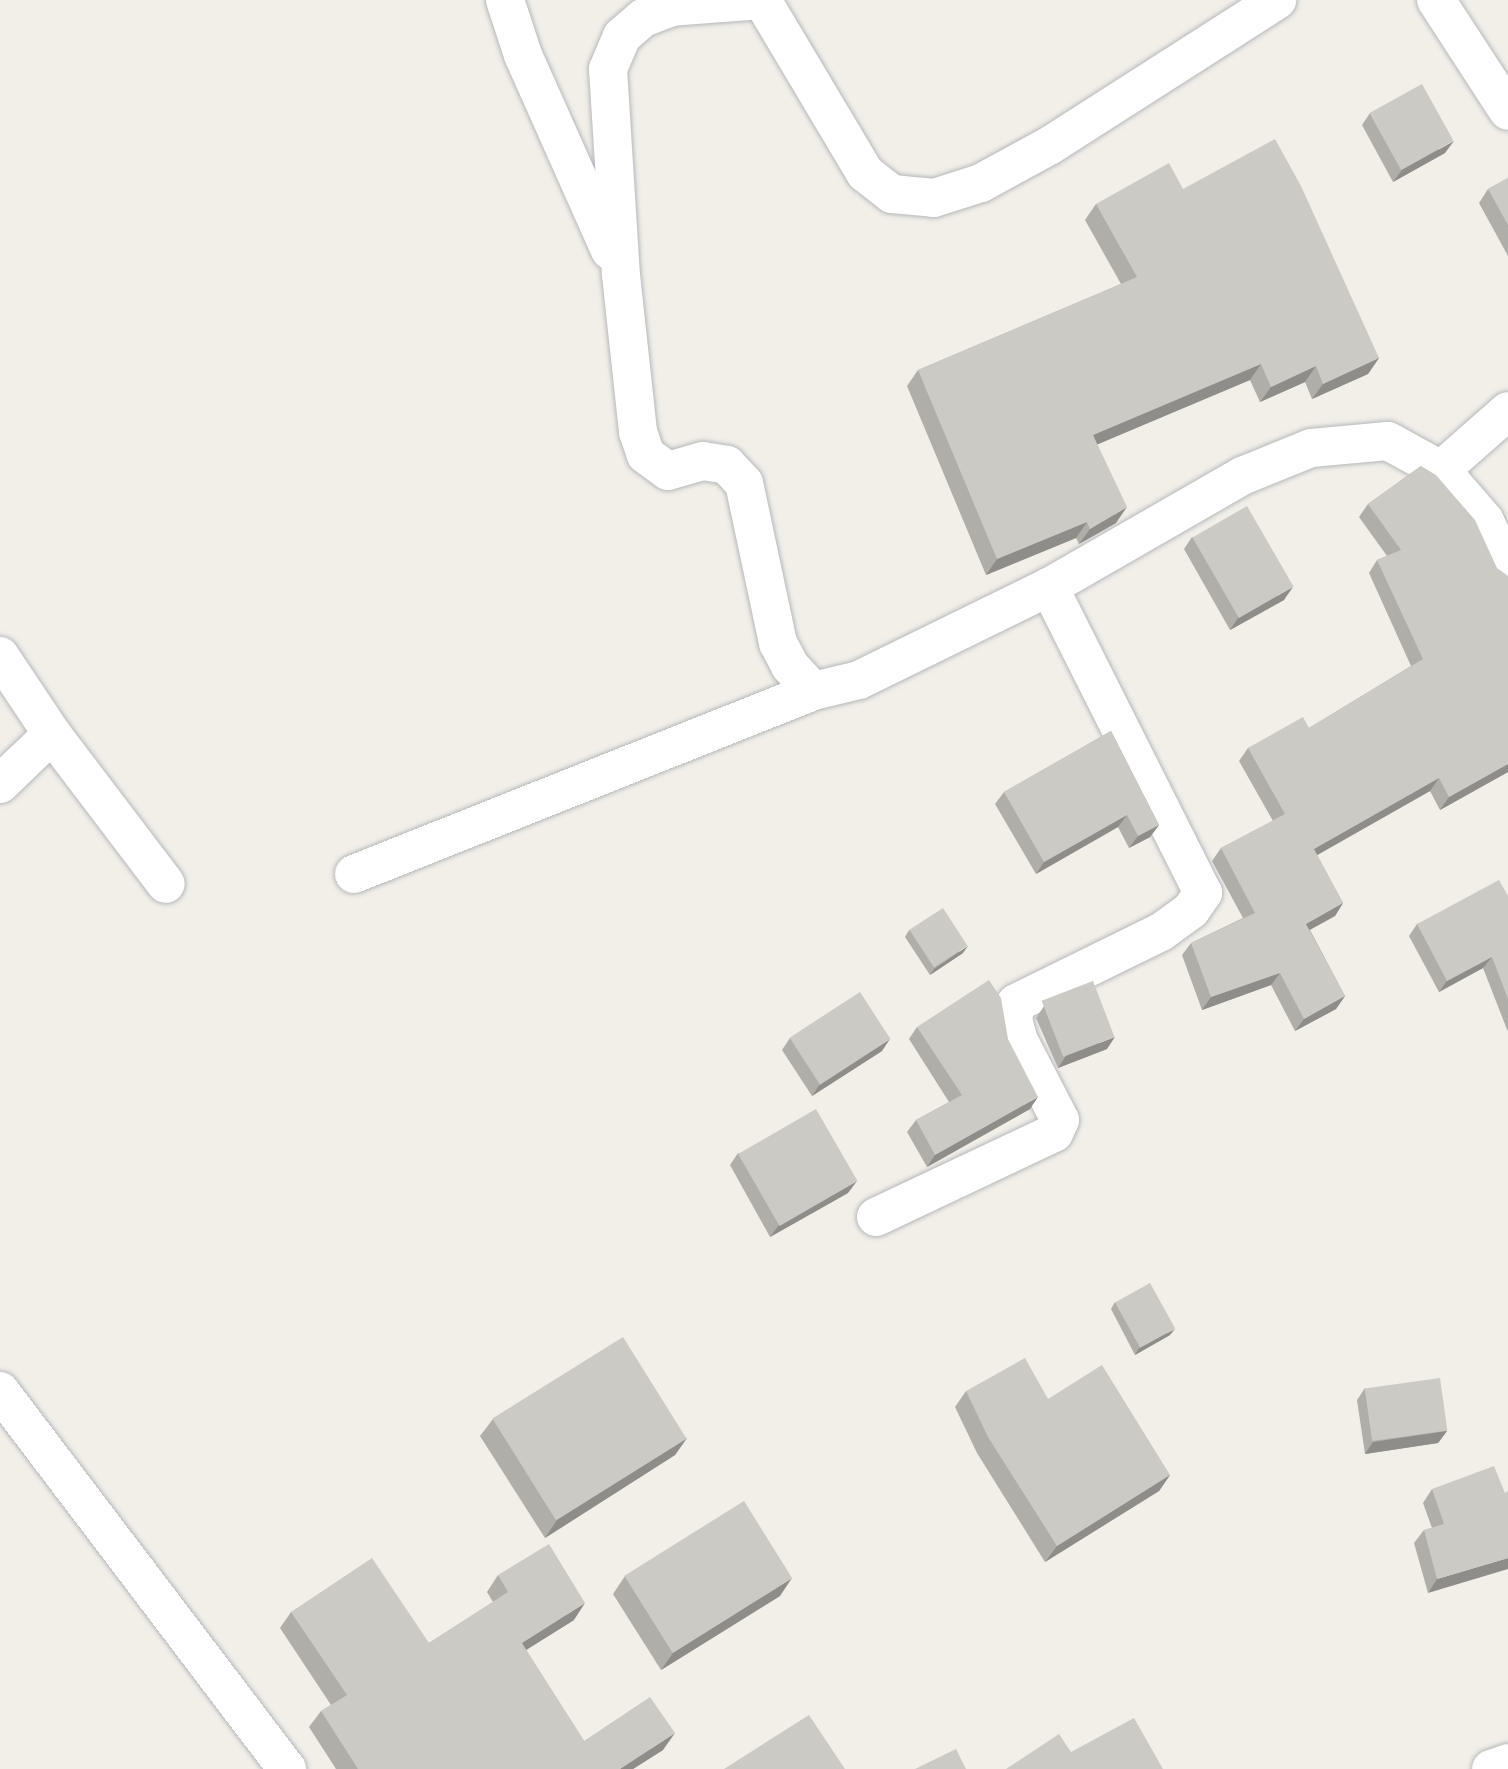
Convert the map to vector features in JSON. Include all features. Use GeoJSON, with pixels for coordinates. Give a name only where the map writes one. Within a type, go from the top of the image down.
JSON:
{"type":"FeatureCollection","features":[{"type":"Feature","properties":{"kind":"street"},"geometry":{"type":"LineString","coordinates":[[505,0],[523,55],[621,275]]}},
{"type":"Feature","properties":{"kind":"street"},"geometry":{"type":"LineString","coordinates":[[813,691],[790,666],[778,643],[744,483],[727,465],[703,461],[668,471],[646,455],[638,432],[621,275],[608,69],[622,36],[643,19],[672,7],[762,0],[865,173],[892,194],[933,198],[981,183],[1049,146],[1277,0]]}},
{"type":"Feature","properties":{"kind":"street"},"geometry":{"type":"LineString","coordinates":[[1436,0],[1508,111]]}},
{"type":"Feature","properties":{"kind":"street"},"geometry":{"type":"LineString","coordinates":[[1441,470],[1508,411]]}},
{"type":"Feature","properties":{"kind":"street"},"geometry":{"type":"LineString","coordinates":[[354,874],[813,691],[859,680],[1049,587],[1242,476],[1311,448],[1388,440],[1441,470],[1485,522],[1508,572]]}},
{"type":"Feature","properties":{"kind":"street"},"geometry":{"type":"LineString","coordinates":[[876,1217],[1054,1133],[1060,1121],[1019,1041],[1013,1020],[1016,1003],[1161,932],[1191,911],[1203,892],[1049,587]]}},
{"type":"Feature","properties":{"kind":"street"},"geometry":{"type":"LineString","coordinates":[[0,656],[52,734],[166,884]]}},
{"type":"Feature","properties":{"kind":"street"},"geometry":{"type":"LineString","coordinates":[[0,784],[52,734]]}},
{"type":"Feature","properties":{"kind":"street"},"geometry":{"type":"LineString","coordinates":[[0,1391],[288,1769]]}},
{"type":"Feature","properties":{"kind":"street"},"geometry":{"type":"LineString","coordinates":[[1491,1769],[1508,1763]]}},
{"type":"Feature","properties":{"kind":"building"},"geometry":{"type":"Polygon","coordinates":[[[1422,84],[1454,141],[1401,170],[1370,113],[1422,84]]]}},
{"type":"Feature","properties":{"kind":"building"},"geometry":{"type":"Polygon","coordinates":[[[1275,139],[1301,186],[1379,358],[1323,384],[1316,366],[1271,387],[1261,364],[1093,435],[1127,507],[1090,529],[1087,522],[997,559],[918,370],[1137,277],[1096,204],[1169,163],[1183,189],[1275,139]]]}},
{"type":"Feature","properties":{"kind":"building"},"geometry":{"type":"Polygon","coordinates":[[[1508,178],[1508,225],[1488,189],[1508,178]]]}},
{"type":"Feature","properties":{"kind":"building"},"geometry":{"type":"Polygon","coordinates":[[[1421,466],[1436,475],[1475,520],[1497,568],[1508,576],[1508,764],[1449,797],[1439,778],[1314,849],[1343,903],[1306,924],[1345,996],[1304,1019],[1280,973],[1211,997],[1191,943],[1255,913],[1221,848],[1285,814],[1248,748],[1303,717],[1309,728],[1423,659],[1377,560],[1401,550],[1368,504],[1421,466]]]}},
{"type":"Feature","properties":{"kind":"building"},"geometry":{"type":"Polygon","coordinates":[[[1247,506],[1294,587],[1239,618],[1192,538],[1247,506]]]}},
{"type":"Feature","properties":{"kind":"building"},"geometry":{"type":"Polygon","coordinates":[[[1111,731],[1159,825],[1138,836],[1127,815],[1044,862],[1004,792],[1111,731]]]}},
{"type":"Feature","properties":{"kind":"building"},"geometry":{"type":"Polygon","coordinates":[[[1499,880],[1508,896],[1508,999],[1492,957],[1447,981],[1417,924],[1499,880]]]}},
{"type":"Feature","properties":{"kind":"building"},"geometry":{"type":"Polygon","coordinates":[[[943,908],[968,946],[934,968],[909,930],[943,908]]]}},
{"type":"Feature","properties":{"kind":"building"},"geometry":{"type":"Polygon","coordinates":[[[989,980],[1001,998],[1008,1039],[1038,1097],[935,1155],[916,1120],[962,1095],[917,1027],[989,980]]]}},
{"type":"Feature","properties":{"kind":"building"},"geometry":{"type":"Polygon","coordinates":[[[1093,981],[1115,1037],[1063,1057],[1042,1001],[1093,981]]]}},
{"type":"Feature","properties":{"kind":"building"},"geometry":{"type":"Polygon","coordinates":[[[860,992],[890,1039],[820,1085],[790,1038],[860,992]]]}},
{"type":"Feature","properties":{"kind":"building"},"geometry":{"type":"Polygon","coordinates":[[[816,1109],[858,1181],[780,1226],[738,1154],[816,1109]]]}},
{"type":"Feature","properties":{"kind":"building"},"geometry":{"type":"Polygon","coordinates":[[[1150,1283],[1175,1328],[1140,1348],[1115,1302],[1150,1283]]]}},
{"type":"Feature","properties":{"kind":"building"},"geometry":{"type":"Polygon","coordinates":[[[623,1337],[687,1439],[556,1520],[492,1419],[623,1337]]]}},
{"type":"Feature","properties":{"kind":"building"},"geometry":{"type":"Polygon","coordinates":[[[1025,1358],[1048,1399],[1102,1365],[1170,1475],[1057,1546],[988,1437],[966,1391],[1025,1358]]]}},
{"type":"Feature","properties":{"kind":"building"},"geometry":{"type":"Polygon","coordinates":[[[1440,1378],[1447,1430],[1372,1441],[1365,1389],[1440,1378]]]}},
{"type":"Feature","properties":{"kind":"building"},"geometry":{"type":"Polygon","coordinates":[[[1494,1466],[1505,1493],[1508,1491],[1508,1558],[1437,1579],[1424,1530],[1444,1524],[1432,1489],[1494,1466]]]}},
{"type":"Feature","properties":{"kind":"building"},"geometry":{"type":"Polygon","coordinates":[[[744,1501],[792,1578],[673,1653],[624,1576],[744,1501]]]}},
{"type":"Feature","properties":{"kind":"building"},"geometry":{"type":"Polygon","coordinates":[[[549,1544],[585,1603],[522,1643],[584,1741],[650,1697],[675,1733],[620,1769],[358,1769],[321,1711],[347,1695],[291,1612],[372,1558],[429,1643],[508,1592],[498,1575],[549,1544]]]}},
{"type":"Feature","properties":{"kind":"building"},"geometry":{"type":"Polygon","coordinates":[[[809,1715],[845,1769],[724,1769],[809,1715]]]}},
{"type":"Feature","properties":{"kind":"building"},"geometry":{"type":"Polygon","coordinates":[[[1134,1718],[1163,1769],[1006,1769],[1059,1734],[1071,1752],[1134,1718]]]}},
{"type":"Feature","properties":{"kind":"building"},"geometry":{"type":"Polygon","coordinates":[[[956,1749],[966,1769],[915,1769],[956,1749]]]}}]}
